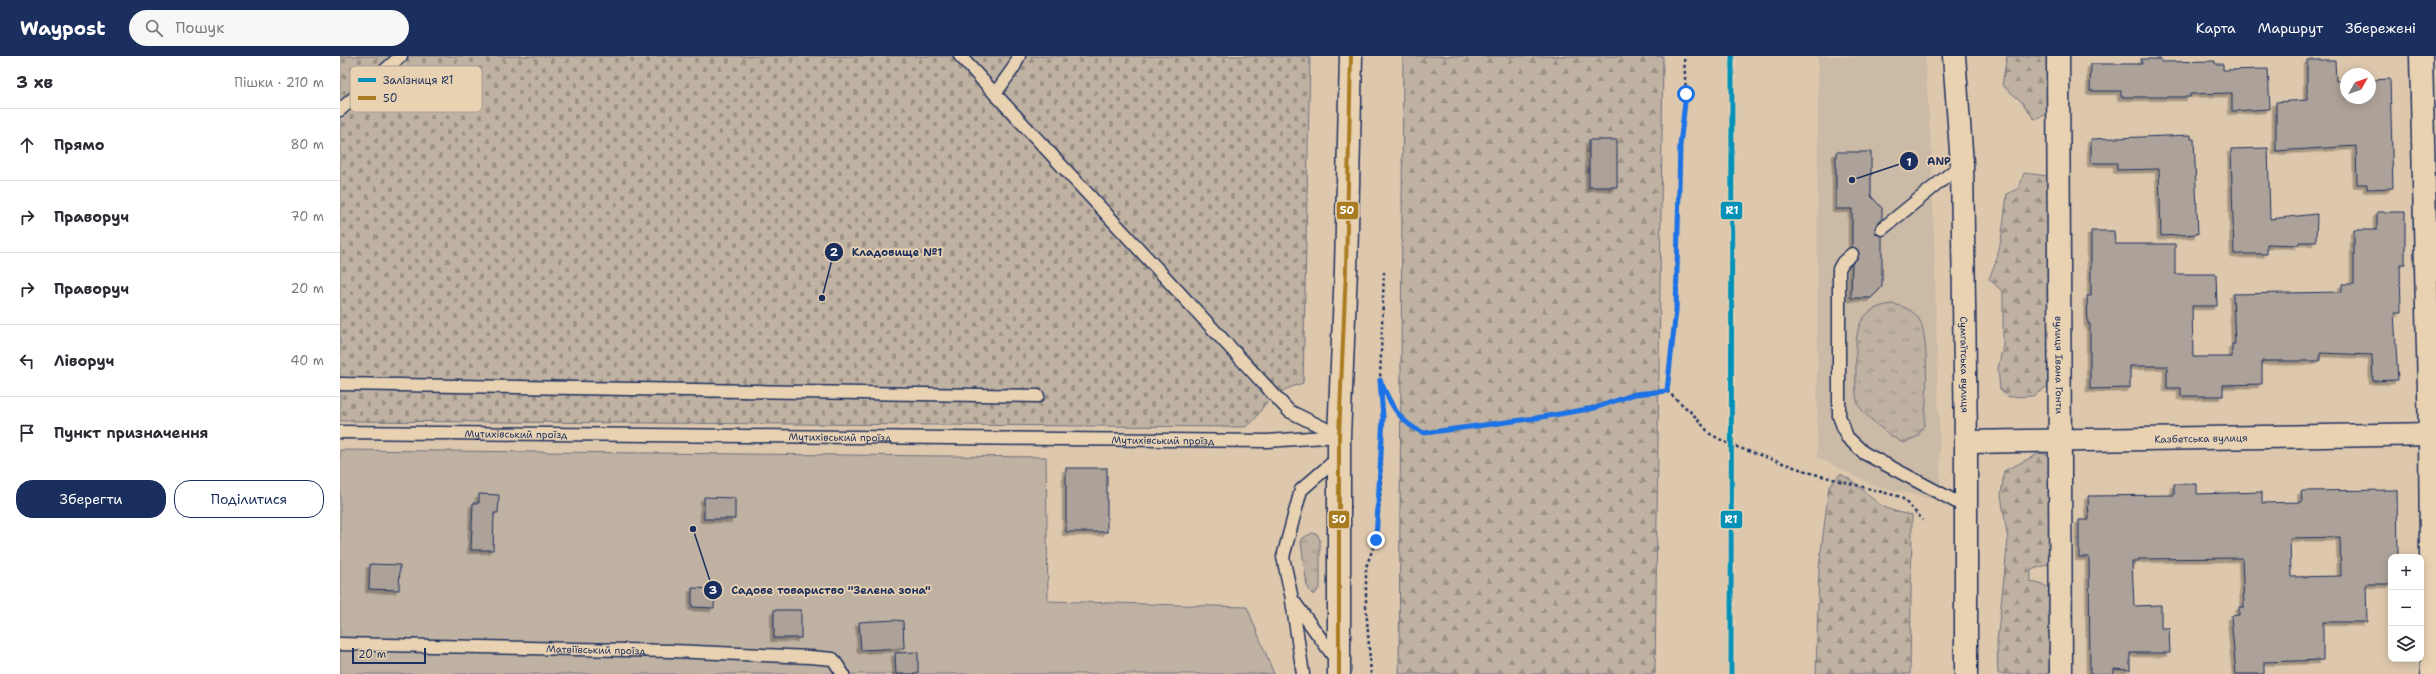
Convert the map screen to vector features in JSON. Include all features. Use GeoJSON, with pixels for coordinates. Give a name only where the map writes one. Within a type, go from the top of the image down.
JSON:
{"type":"FeatureCollection","features":[{"type":"Feature","properties":{"kind":"street"},"geometry":{"type":"LineString","coordinates":[[1339,669],[1339,436],[1346,269],[1351,56]]}},
{"type":"Feature","properties":{"kind":"street","name":"Сумгаїтська вулиця"},"geometry":{"type":"LineString","coordinates":[[1954,56],[1962,164],[1966,442],[1966,674]]}},
{"type":"Feature","properties":{"kind":"street","name":"вулиця Івана Гонти"},"geometry":{"type":"LineString","coordinates":[[2058,56],[2060,674]]}},
{"type":"Feature","properties":{"kind":"street"},"geometry":{"type":"LineString","coordinates":[[2421,56],[2433,434],[2432,674]]}},
{"type":"Feature","properties":{"kind":"street","name":"Казбетська вулиця"},"geometry":{"type":"LineString","coordinates":[[1966,442],[2433,434]]}},
{"type":"Feature","properties":{"kind":"lane"},"geometry":{"type":"LineString","coordinates":[[390,66],[401,56]]}},
{"type":"Feature","properties":{"kind":"lane"},"geometry":{"type":"LineString","coordinates":[[960,56],[1289,411],[1339,436]]}},
{"type":"Feature","properties":{"kind":"lane"},"geometry":{"type":"LineString","coordinates":[[995,94],[1014,67],[1019,56]]}},
{"type":"Feature","properties":{"kind":"lane"},"geometry":{"type":"LineString","coordinates":[[340,110],[350,101]]}},
{"type":"Feature","properties":{"kind":"lane"},"geometry":{"type":"LineString","coordinates":[[1882,229],[1962,164]]}},
{"type":"Feature","properties":{"kind":"lane"},"geometry":{"type":"LineString","coordinates":[[1852,254],[1843,262],[1839,269],[1839,416],[1842,427],[1851,442],[1864,453],[1966,507]]}},
{"type":"Feature","properties":{"kind":"lane"},"geometry":{"type":"LineString","coordinates":[[340,384],[1038,396]]}},
{"type":"Feature","properties":{"kind":"lane","name":"Мутихівський проїзд"},"geometry":{"type":"LineString","coordinates":[[340,432],[1267,441],[1339,436]]}},
{"type":"Feature","properties":{"kind":"lane"},"geometry":{"type":"LineString","coordinates":[[1303,674],[1292,599],[1283,557],[1301,490],[1339,457]]}},
{"type":"Feature","properties":{"kind":"lane"},"geometry":{"type":"LineString","coordinates":[[1292,599],[1339,669]]}},
{"type":"Feature","properties":{"kind":"lane","name":"Матвіївський проїзд"},"geometry":{"type":"LineString","coordinates":[[340,644],[672,651],[810,657],[833,659],[843,674]]}},
{"type":"Feature","properties":{"kind":"path"},"geometry":{"type":"LineString","coordinates":[[1667,391],[1676,310],[1680,145],[1686,94],[1684,56]]}},
{"type":"Feature","properties":{"kind":"path"},"geometry":{"type":"LineString","coordinates":[[1371,674],[1366,606],[1366,567],[1376,540],[1380,494],[1383,417],[1380,380],[1384,272]]}},
{"type":"Feature","properties":{"kind":"path"},"geometry":{"type":"LineString","coordinates":[[1380,380],[1393,409],[1411,428],[1424,433],[1543,417],[1595,408],[1635,394],[1667,391],[1693,414],[1710,434],[1732,445],[1814,474],[1901,497],[1923,520]]}},
{"type":"Feature","properties":{"kind":"shaded area"},"geometry":{"type":"Polygon","coordinates":[[[1818,56],[1925,56],[1932,162],[1941,501],[1875,486],[1817,457],[1818,56]]]}},
{"type":"Feature","properties":{"kind":"green space"},"geometry":{"type":"Polygon","coordinates":[[[340,56],[1310,56],[1303,383],[1274,396],[1266,403],[1252,422],[1245,427],[340,421],[340,56]]]}},
{"type":"Feature","properties":{"kind":"green space"},"geometry":{"type":"Polygon","coordinates":[[[1403,56],[1663,56],[1655,674],[1399,674],[1403,56]]]}},
{"type":"Feature","properties":{"kind":"green space"},"geometry":{"type":"Polygon","coordinates":[[[2007,56],[2051,56],[2053,112],[2034,119],[2022,102],[2002,85],[2007,56]]]}},
{"type":"Feature","properties":{"kind":"green space"},"geometry":{"type":"Polygon","coordinates":[[[2024,173],[2048,176],[2050,233],[2047,294],[2052,368],[2051,384],[2033,396],[2009,397],[2000,389],[1998,369],[2003,345],[2003,292],[1989,279],[1997,258],[2007,194],[2019,188],[2024,173]]]}},
{"type":"Feature","properties":{"kind":"green space"},"geometry":{"type":"Polygon","coordinates":[[[1892,304],[1908,309],[1918,317],[1923,329],[1925,341],[1926,402],[1924,425],[1918,436],[1904,443],[1899,441],[1873,421],[1862,410],[1857,402],[1856,393],[1856,346],[1859,327],[1863,319],[1870,312],[1879,307],[1892,304]]]}},
{"type":"Feature","properties":{"kind":"green space"},"geometry":{"type":"Polygon","coordinates":[[[340,450],[1046,457],[1048,601],[1247,607],[1274,674],[340,674],[340,450]]]}},
{"type":"Feature","properties":{"kind":"green space"},"geometry":{"type":"Polygon","coordinates":[[[2040,453],[2053,456],[2052,563],[2031,570],[2031,582],[2044,585],[2055,592],[2055,674],[1998,674],[1997,641],[2008,540],[2001,495],[2004,471],[2040,453]]]}},
{"type":"Feature","properties":{"kind":"green space"},"geometry":{"type":"Polygon","coordinates":[[[1840,474],[1855,483],[1882,506],[1897,512],[1912,515],[1910,674],[1816,674],[1819,568],[1829,486],[1840,474]]]}},
{"type":"Feature","properties":{"kind":"green space"},"geometry":{"type":"Polygon","coordinates":[[[1312,533],[1317,534],[1320,540],[1320,587],[1315,594],[1312,594],[1307,586],[1301,542],[1303,538],[1312,533]]]}},
{"type":"Feature","properties":{"kind":"building"},"geometry":{"type":"Polygon","coordinates":[[[2141,59],[2161,59],[2161,62],[2215,61],[2215,64],[2223,64],[2223,70],[2268,69],[2270,109],[2232,111],[2232,93],[2190,94],[2190,97],[2121,97],[2121,91],[2090,91],[2091,64],[2142,64],[2141,59]]]}},
{"type":"Feature","properties":{"kind":"building"},"geometry":{"type":"Polygon","coordinates":[[[2307,60],[2335,60],[2336,81],[2340,81],[2340,104],[2376,104],[2376,80],[2390,79],[2393,188],[2367,189],[2367,184],[2357,184],[2356,146],[2276,151],[2276,102],[2307,100],[2307,60]]]}},
{"type":"Feature","properties":{"kind":"building"},"geometry":{"type":"Polygon","coordinates":[[[2191,135],[2191,139],[2194,139],[2198,234],[2161,236],[2159,169],[2117,170],[2117,163],[2091,163],[2091,139],[2191,135]]]}},
{"type":"Feature","properties":{"kind":"building"},"geometry":{"type":"Polygon","coordinates":[[[1589,140],[1617,140],[1617,187],[1589,187],[1589,140]]]}},
{"type":"Feature","properties":{"kind":"building"},"geometry":{"type":"Polygon","coordinates":[[[2268,148],[2270,219],[2317,214],[2316,242],[2299,242],[2299,245],[2267,244],[2267,254],[2234,254],[2231,149],[2268,148]]]}},
{"type":"Feature","properties":{"kind":"building"},"geometry":{"type":"Polygon","coordinates":[[[1836,152],[1871,152],[1871,196],[1882,208],[1882,219],[1877,223],[1875,230],[1876,234],[1882,236],[1882,287],[1871,298],[1851,298],[1852,264],[1857,259],[1859,253],[1857,249],[1852,247],[1852,209],[1836,209],[1836,152]]]}},
{"type":"Feature","properties":{"kind":"building"},"geometry":{"type":"Polygon","coordinates":[[[2377,212],[2405,212],[2405,264],[2400,264],[2401,313],[2394,313],[2398,380],[2373,381],[2372,355],[2320,353],[2320,361],[2262,361],[2262,384],[2223,385],[2223,396],[2181,396],[2181,388],[2167,388],[2167,366],[2130,366],[2130,388],[2090,389],[2090,324],[2088,324],[2087,296],[2091,296],[2091,231],[2114,231],[2115,244],[2175,244],[2175,274],[2216,274],[2217,306],[2192,306],[2193,357],[2232,357],[2232,344],[2235,344],[2233,294],[2342,292],[2342,284],[2354,284],[2354,230],[2377,230],[2377,212]]]}},
{"type":"Feature","properties":{"kind":"building"},"geometry":{"type":"Polygon","coordinates":[[[1066,468],[1107,468],[1107,532],[1066,532],[1066,468]]]}},
{"type":"Feature","properties":{"kind":"building"},"geometry":{"type":"Polygon","coordinates":[[[2174,484],[2197,484],[2197,494],[2262,492],[2262,503],[2302,502],[2301,491],[2397,490],[2398,554],[2388,554],[2388,584],[2366,584],[2367,622],[2323,622],[2323,660],[2264,662],[2264,674],[2236,674],[2231,616],[2239,615],[2239,607],[2244,607],[2242,558],[2138,559],[2138,562],[2132,562],[2134,606],[2161,605],[2161,628],[2169,628],[2170,653],[2130,653],[2130,670],[2114,669],[2114,674],[2090,674],[2089,557],[2079,557],[2079,520],[2089,520],[2088,496],[2174,495],[2174,484]],[[2340,537],[2290,538],[2291,577],[2341,576],[2340,537]]]}},
{"type":"Feature","properties":{"kind":"building"},"geometry":{"type":"Polygon","coordinates":[[[479,494],[499,495],[498,513],[494,513],[493,550],[471,550],[473,503],[479,503],[479,494]]]}},
{"type":"Feature","properties":{"kind":"building"},"geometry":{"type":"Polygon","coordinates":[[[704,497],[735,498],[735,519],[704,519],[704,497]]]}},
{"type":"Feature","properties":{"kind":"building"},"geometry":{"type":"Polygon","coordinates":[[[370,564],[400,565],[399,590],[369,589],[370,564]]]}},
{"type":"Feature","properties":{"kind":"building"},"geometry":{"type":"Polygon","coordinates":[[[692,588],[715,589],[714,608],[692,607],[692,588]]]}},
{"type":"Feature","properties":{"kind":"building"},"geometry":{"type":"Polygon","coordinates":[[[774,610],[801,610],[801,638],[774,638],[774,610]]]}},
{"type":"Feature","properties":{"kind":"building"},"geometry":{"type":"Polygon","coordinates":[[[903,621],[904,648],[861,650],[859,622],[903,621]]]}},
{"type":"Feature","properties":{"kind":"building"},"geometry":{"type":"Polygon","coordinates":[[[918,652],[918,674],[896,674],[895,653],[918,652]]]}},
{"type":"Feature","properties":{"kind":"rail line","name":"R1"},"geometry":{"type":"LineString","coordinates":[[1731,674],[1732,56]]}},
{"type":"Feature","properties":{"kind":"transit line","name":"50"},"geometry":{"type":"LineString","coordinates":[[1339,674],[1339,436],[1346,269],[1351,56]]}},
{"type":"Feature","properties":{"kind":"place","name":"ANP"},"geometry":{"type":"Point","coordinates":[1852,180]}},
{"type":"Feature","properties":{"kind":"place","name":"Кладовище №1"},"geometry":{"type":"Point","coordinates":[822,298]}},
{"type":"Feature","properties":{"kind":"place","name":"Садове товариство \"Зелена зона\""},"geometry":{"type":"Point","coordinates":[693,529]}},
{"type":"Feature","properties":{"kind":"route"},"geometry":{"type":"LineString","coordinates":[[1376,540],[1380,494],[1383,417],[1380,380],[1393,409],[1411,428],[1424,433],[1536,418],[1595,408],[1635,394],[1667,391],[1676,310],[1680,145],[1686,94]]}}]}
